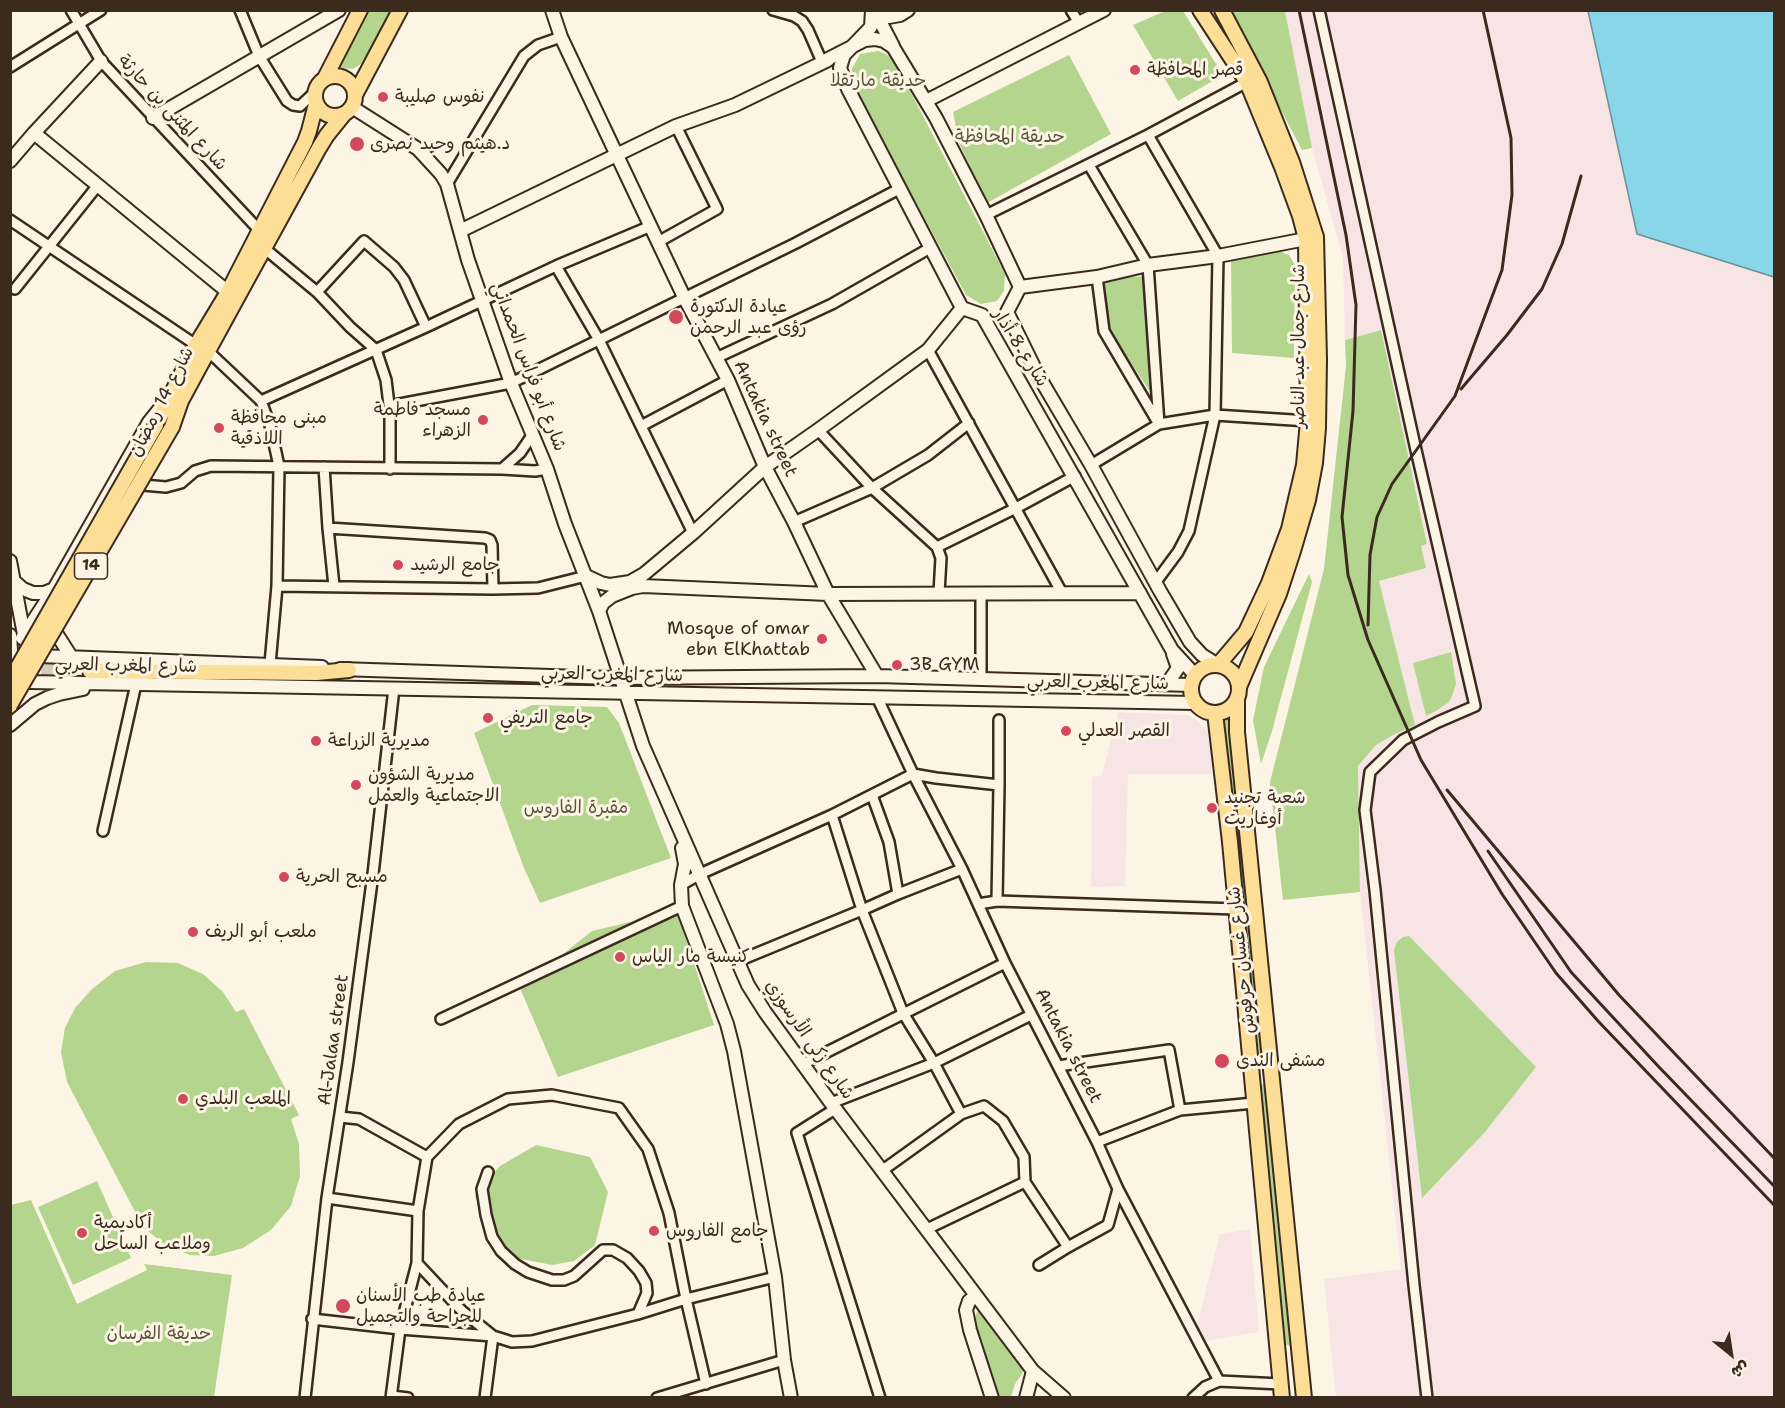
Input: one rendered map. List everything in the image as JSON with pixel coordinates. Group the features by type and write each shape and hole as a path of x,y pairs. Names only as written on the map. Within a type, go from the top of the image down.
{"main road":[{"path":"325,78 331,76 345,78 350,82 350,105 331,116 325,113 316,98 317,87 325,78 360,10"},
{"name":"شارع 14 رمضان","path":"202,348 264,248 327,135 350,105 400,10"},
{"name":"شارع جمال عبد الناصر","path":"1200,10 1247,82 1282,167 1306,239 1308,421 1304,465 1289,529 1269,583 1246,632 1218,665"},
{"name":"شارع جمال عبد الناصر","path":"1222,10 1260,82 1292,162 1316,237 1319,359 1318,428 1315,463 1308,500 1279,594 1238,692"},
{"name":"شارع 14 رمضان","path":"10,681 156,425 176,399 305,142 316,98"},
{"name":"شارع 14 رمضان","path":"10,705 172,426 176,399"},
{"path":"1218,665 1226,668 1237,679 1238,692 1228,708 1215,713 1204,710 1195,703 1191,691 1193,680 1205,667 1218,665"},
{"path":"90,671 317,672 349,670"},
{"name":"شارع غسان حرفوش","path":"1238,692 1237,732 1304,1398"},
{"name":"شارع غسان حرفوش","path":"1215,713 1253,1077 1281,1391"},
{"path":"1253,1077 1272,1074"},
{"path":"1279,1364 1286,1360 1292,1361 1295,1367 1298,1398"}],"street":[{"name":"شارع المثنى بن حارثة","path":"71,10 101,61 259,230"},
{"path":"10,67 101,10"},
{"path":"240,10 259,56 287,101 300,106 316,98"},
{"path":"153,118 339,10"},
{"path":"772,10 794,16 802,21"},
{"path":"800,10 802,21 822,62"},
{"path":"877,12 889,17 900,15 908,10"},
{"path":"1071,10 1079,23"},
{"path":"926,101 1104,10"},
{"path":"1319,10 1475,706 1403,740 1370,772 1365,810 1427,1398"},
{"name":"Antakia street","path":"552,11 561,37 684,297 728,380 765,466 828,594 877,676"},
{"path":"822,62 826,59 831,60 840,68 844,56 871,27 877,12"},
{"path":"877,12 893,47 926,101 986,215 1020,287"},
{"path":"447,184 524,56 538,45 561,37"},
{"path":"460,231 676,126 735,105 855,44 875,39 884,41 893,47"},
{"path":"10,161 101,61"},
{"name":"شارع 8 أذار","path":"840,68 848,89 962,308 982,315 1172,650 1193,680"},
{"path":"986,215 1149,135 1247,82"},
{"name":"شارع أبو فراس الحمداني","path":"350,105 418,149 447,184 460,231 511,383 547,469 565,524 599,611 616,678"},
{"path":"658,242 717,209 676,126"},
{"path":"34,133 228,292"},
{"path":"1149,135 1218,256 1215,416 1189,531 1178,552 1155,583"},
{"path":"1089,165 1148,265 1159,424"},
{"path":"15,289 98,185"},
{"path":"389,406 511,383 796,243 899,189"},
{"path":"10,220 202,348 261,400 270,425 279,466 277,586 270,664"},
{"path":"261,400 556,266 651,226"},
{"path":"1020,287 1097,277 1148,265 1218,256 1306,239"},
{"path":"317,292 364,241 394,267 404,280 426,327"},
{"path":"264,248 317,292 375,350 386,380 391,425 390,469"},
{"path":"717,358 832,304 930,248"},
{"path":"556,266 599,340 693,533"},
{"path":"1097,277 1104,331 1159,424"},
{"path":"982,315 993,317 1007,312 1020,287"},
{"path":"277,586 538,588 586,576 610,585 630,582 644,574 693,533 765,466 928,350 962,308"},
{"path":"1007,312 1038,375 1190,642 1202,655 1218,665"},
{"path":"928,350 1062,593"},
{"path":"641,426 728,380"},
{"path":"10,714 174,435 176,399"},
{"path":"11,653 54,589 148,422 176,399"},
{"path":"1091,465 1159,424 1215,416 1308,421"},
{"path":"794,522 872,488 928,455 969,423"},
{"path":"818,430 872,488 937,547 941,558 939,593"},
{"path":"502,469 520,453 533,434"},
{"path":"143,485 166,487 181,483 195,471 211,466 535,471 547,469"},
{"path":"324,467 334,586"},
{"path":"937,547 1075,476"},
{"path":"328,528 485,538 490,540 492,545 493,589"},
{"path":"10,561 25,640 30,650 45,657"},
{"path":"659,562 663,578 674,586"},
{"path":"15,582 23,589 33,593 44,593 54,589"},
{"path":"599,611 603,603 612,596 643,586 828,594 1140,593"},
{"path":"981,593 981,679"},
{"path":"56,633 72,658"},
{"path":"10,635 12,665 15,674 29,682"},
{"path":"1167,684 1178,668 1172,650"},
{"name":"شارع المغرب العربي","path":"45,657 270,664 349,670 616,678 877,676 1167,684 1193,680"},
{"name":"شارع زكي الأرسوزي","path":"616,678 748,986 833,1106 976,1296 1034,1371 1064,1398"},
{"name":"شارع المغرب العربي","path":"29,682 1195,703"},
{"path":"10,724 35,704 53,696 72,690 120,684"},
{"path":"103,831 136,684"},
{"name":"Al-Jalaa street","path":"305,1398 327,1198 373,874 394,688"},
{"path":"621,693 637,744 683,848 685,864 681,885 682,906 728,1024 775,1277 784,1360 791,1398"},
{"name":"Antakia street","path":"877,697 913,774 962,869 1005,963 1097,1142 1118,1189 1219,1381"},
{"path":"997,901 999,720"},
{"path":"681,885 700,874 832,815 913,774 999,785"},
{"path":"872,795 890,842 898,894"},
{"path":"832,815 862,910 903,1013 962,1114"},
{"path":"738,961 962,869"},
{"path":"978,904 997,901 1236,909"},
{"path":"441,1019 682,906"},
{"path":"803,1064 1005,963"},
{"path":"880,1398 797,1133 833,1106 934,1063 1032,1015"},
{"path":"1058,1066 1169,1050 1180,1110"},
{"path":"408,1398 392,1397 400,1329 417,1263 418,1211 427,1157 459,1124 508,1099 552,1095 619,1108 648,1149 669,1213 706,1384"},
{"path":"1097,1142 1180,1110 1254,1103"},
{"path":"883,1170 962,1114 984,1106 1003,1121 1024,1157 1024,1182 1068,1247"},
{"path":"340,1117 359,1119 427,1157"},
{"path":"488,1172 482,1189 486,1215 492,1237 501,1251 528,1272 552,1280 564,1280 574,1276 603,1250 613,1250 627,1258 646,1283 647,1293 638,1314"},
{"path":"927,1229 1024,1182"},
{"path":"1039,1265 1108,1225 1118,1189"},
{"path":"327,1198 418,1211"},
{"path":"417,1263 462,1311 493,1336"},
{"path":"312,1319 493,1336 512,1342 532,1341 775,1277"},
{"path":"976,1296 969,1301 966,1310 970,1330 992,1398"},
{"path":"485,1398 493,1336"},
{"path":"657,1398 784,1360"},
{"path":"1026,1398 1034,1371"},
{"path":"1193,1398 1205,1387 1219,1381 1281,1391"}],"shaded area":[{"path":"1285,11 1588,11 1637,234 1774,277 1774,1397 1336,1397 1324,1279 1401,1269 1360,892 1358,766 1376,745 1415,725 1379,581 1426,568 1421,546 1427,544 1380,330 1345,340 1343,258 1312,148"},
{"path":"1118,712 1187,715 1195,719 1209,732 1212,774 1128,774 1125,886 1091,887 1092,777 1102,775"},
{"path":"1250,1229 1259,1332 1206,1341 1197,1326 1220,1234"}],"green space":[{"path":"362,11 392,11 364,62 353,69 342,68 337,54"},
{"path":"1165,11 1183,11 1223,75 1178,101 1133,25"},
{"path":"1229,11 1285,11 1312,148 1302,150"},
{"name":"حديقة مارتقلا","path":"878,51 886,54 895,62 1005,274 1004,291 997,301 981,304 966,295 852,84 852,69 860,54"},
{"name":"حديقة المحافظة","path":"1069,55 1111,134 987,203 959,143 953,112"},
{"path":"1273,249 1289,255 1295,265 1294,358 1232,353 1231,259"},
{"path":"1145,276 1151,393 1109,330 1104,279"},
{"path":"1381,330 1427,544 1421,546 1426,568 1379,581 1415,725 1376,745 1358,766 1360,892 1283,900 1270,782 1324,569 1346,366 1345,340"},
{"path":"1309,574 1312,582 1261,764 1253,720 1264,667"},
{"path":"1451,652 1456,684 1452,696 1449,702 1426,716 1413,663"},
{"name":"مقبرة الفاروس","path":"532,705 607,707 619,723 671,858 540,903 524,868 474,733"},
{"path":"1232,720 1264,1067 1258,1064 1224,721"},
{"path":"677,911 714,1025 558,1077 520,988 592,931"},
{"path":"1409,936 1536,1067 1485,1132 1422,1198 1394,950 1397,942"},
{"name":"الملعب البلدي","path":"146,962 178,963 203,974 223,992 236,1012 244,1009 299,1115 291,1119 299,1144 300,1176 291,1206 271,1230 243,1248 214,1256 190,1255 165,1245 143,1227 67,1082 61,1052 65,1028 75,1008 92,989 115,971"},
{"path":"1267,1083 1293,1343 1290,1346 1285,1344 1260,1085"},
{"path":"536,1145 590,1157 608,1192 595,1245 574,1261 552,1265 516,1258 486,1234 475,1195 500,1166"},
{"path":"97,1181 131,1258 73,1285 38,1207"},
{"name":"حديقة الفرسان","path":"31,1200 77,1304 147,1270 144,1264 232,1275 214,1397 11,1397 11,1205"},
{"path":"978,1309 1024,1366 1011,1397 998,1397 974,1321"}],"water":[{"path":"1588,11 1774,11 1774,277 1637,234"}],"tunnel":[{"path":"20,674 49,670 90,671"}],"railway":[{"path":"1299,10 1346,235 1356,305 1353,411 1342,517 1348,575 1368,640 1421,760 1502,894 1556,973 1598,1021 1774,1205"},
{"path":"1368,625 1370,555 1377,517 1392,484 1455,396 1502,270 1512,195 1511,138 1483,10"},
{"path":"1461,389 1542,289 1562,244 1581,176"},
{"path":"1447,790 1619,995 1774,1158"},
{"path":"1488,851 1571,972 1774,1186"}],"place":[{"name":"قصر المحافظة","path":"1135,70"},
{"name":"نفوس صليبة","path":"383,97"},
{"name":"د.هيثم وحيد نصرى","path":"357,144"},
{"name":"عيادة الدكتورة رؤى عبد الرحمن","path":"676,317"},
{"name":"مسجد فاطمة الزهراء","path":"483,420"},
{"name":"مبنى محافظة اللاذقية","path":"219,428"},
{"name":"جامع الرشيد","path":"398,565"},
{"name":"Mosque of omar ebn ElKhattab","path":"822,639"},
{"name":"3B GYM","path":"897,665"},
{"name":"جامع التريفي","path":"488,718"},
{"name":"القصر العدلي","path":"1066,731"},
{"name":"مديرية الزراعة","path":"316,741"},
{"name":"مديرية الشؤون الاجتماعية والعمل","path":"356,785"},
{"name":"شعبة تجنيد أوغاريت","path":"1212,808"},
{"name":"مسبح الحرية","path":"284,877"},
{"name":"ملعب أبو الريف","path":"193,932"},
{"name":"كنيسة مار الياس","path":"620,957"},
{"name":"مشفى الندى","path":"1222,1061"},
{"name":"الملعب البلدي","path":"183,1099"},
{"name":"جامع الفاروس","path":"654,1231"},
{"name":"أكاديمية وملاعب الساحل","path":"82,1233"},
{"name":"عيادة طب الأسنان للجراحة والتجميل","path":"343,1306"}]}
